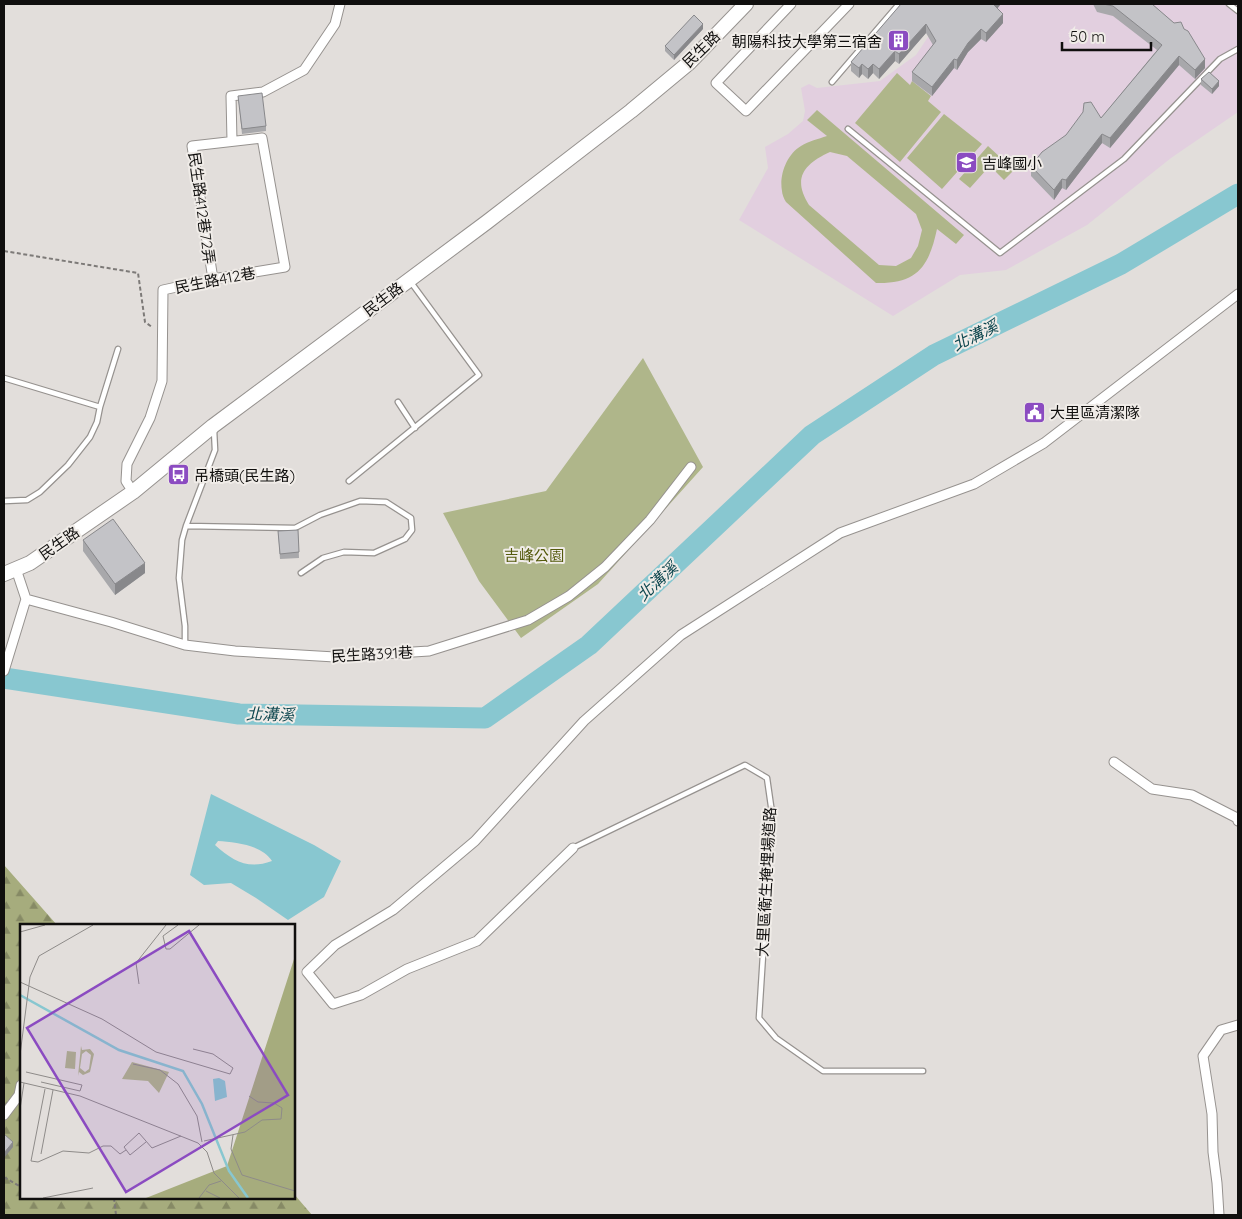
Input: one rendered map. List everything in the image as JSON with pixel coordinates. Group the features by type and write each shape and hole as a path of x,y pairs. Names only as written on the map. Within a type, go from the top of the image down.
{"street":[{"path":"232,141 231,96 263,92 304,70 335,24 340,4"},
{"name":"民生路","path":"10,571 30,563 133,492 213,426 410,280 631,111 690,62 746,4"},
{"path":"790,4 716,83 746,111 849,4"},
{"name":"民生路412巷72弄","path":"213,279 192,146 262,138"},
{"name":"民生路412巷","path":"133,492 126,481 127,464 150,418 162,381 163,290 213,279 285,267 262,138"},
{"path":"573,848 477,941 407,969 361,995 333,1004 307,972 335,945 392,910 475,841 584,720 681,635 840,533 974,484 1044,443 1238,294"},
{"name":"民生路391巷","path":"26,599 185,645 235,651 335,657 429,651 528,620 569,596 605,567 650,520 691,467"},
{"path":"4,671 26,599 10,571"},
{"path":"1114,762 1152,789 1192,795 1237,818 1238,821"},
{"path":"1219,1215 1217,1208 1217,1183 1212,1152 1212,1114 1202,1056 1221,1030 1238,1025"},
{"path":"4,1115 18,1095 20,1088"}],"lane":[{"path":"832,82 899,4"},
{"path":"1229,4 1238,11"},
{"path":"848,129 1000,253 1124,158 1220,59 1238,49"},
{"path":"349,481 479,375 410,280"},
{"path":"4,501 27,500 40,492 68,465 90,437 98,422 100,407 118,349"},
{"path":"4,378 100,407"},
{"path":"398,402 415,428"},
{"path":"185,645 185,626 179,578 182,540 216,450 213,426"},
{"path":"186,526 295,528 320,515 360,501 386,502 411,518 412,530 405,539 374,553 344,552 323,558 302,573"},
{"name":"大里區衛生掩埋場道路","path":"573,848 745,765 767,778 772,813 759,1018 776,1038 823,1071 923,1071"}],"path":[{"path":"4,251 138,273 145,322 162,335"},
{"path":"4,1177 20,1186"},
{"path":"114,1199 116,1215"}],"shaded area":[{"name":"吉峰國小","path":"950,4 1238,4 1238,112 1171,158 1087,225 1006,270 960,275 893,316 739,220 768,168 765,147 788,134 803,121 805,111 801,88 809,84 817,88 880,81 916,55"}],"green space":[{"path":"897,73 910,85 912,81 931,96 928,101 941,112 900,162 855,123"},
{"path":"817,110 964,235 956,244 937,229 930,253 919,270 912,276 902,280 876,283 786,202 784,198 781,185 783,172 792,154 804,144 827,136 807,120","holes":["830,152 847,156 916,214 922,230 918,246 911,258 896,266 879,265 809,205 804,195 801,180 807,167"]},
{"path":"944,114 982,144 942,189 907,158"},
{"path":"988,146 1014,170 1004,180 993,169 987,169 970,188 959,179"},
{"name":"吉峰公園","path":"643,358 703,467 598,584 521,638 479,581 443,513 546,491"},
{"path":"4,865 56,924 20,924 20,1199 295,1199 295,1195 312,1215 4,1215"}],"water":[{"path":"211,794 314,845 341,861 324,897 288,920 231,883 204,885 190,875","holes":["218,841 248,845 262,851 272,861 256,865 241,862 228,856 215,845"]}],"building":[{"path":"901,4 993,4 1003,14 986,33 981,29 968,43 957,60 954,59 932,87 912,72 936,41 926,24 899,54 895,51 879,69 873,64 868,69 862,64 859,68 851,62"},
{"path":"1103,4 1152,4 1174,23 1181,22 1205,59 1195,70 1179,56 1110,138 1102,134 1066,180 1062,179 1054,190 1031,166 1042,152 1066,135 1083,112 1084,103 1091,102 1101,118 1162,45 1113,6"},
{"path":"694,15 703,24 674,55 665,46"},
{"path":"1209,72 1219,81 1212,89 1201,79"},
{"path":"262,93 266,126 242,129 238,96"},
{"path":"113,519 145,563 115,584 83,540"},
{"path":"298,530 299,552 280,554 278,531"},
{"path":"4,1134 13,1142 4,1153"}],"waterway":[{"name":"北溝溪","path":"4,678 239,714 485,718 589,645 812,435 934,355 1121,264 1238,194"}],"place":[{"name":"朝陽科技大學第三宿舍","path":"898,41"},
{"name":"吉峰國小","path":"966,163"},
{"name":"大里區清潔隊","path":"1034,412"},
{"name":"吊橋頭(民生路)","path":"178,475"}]}
